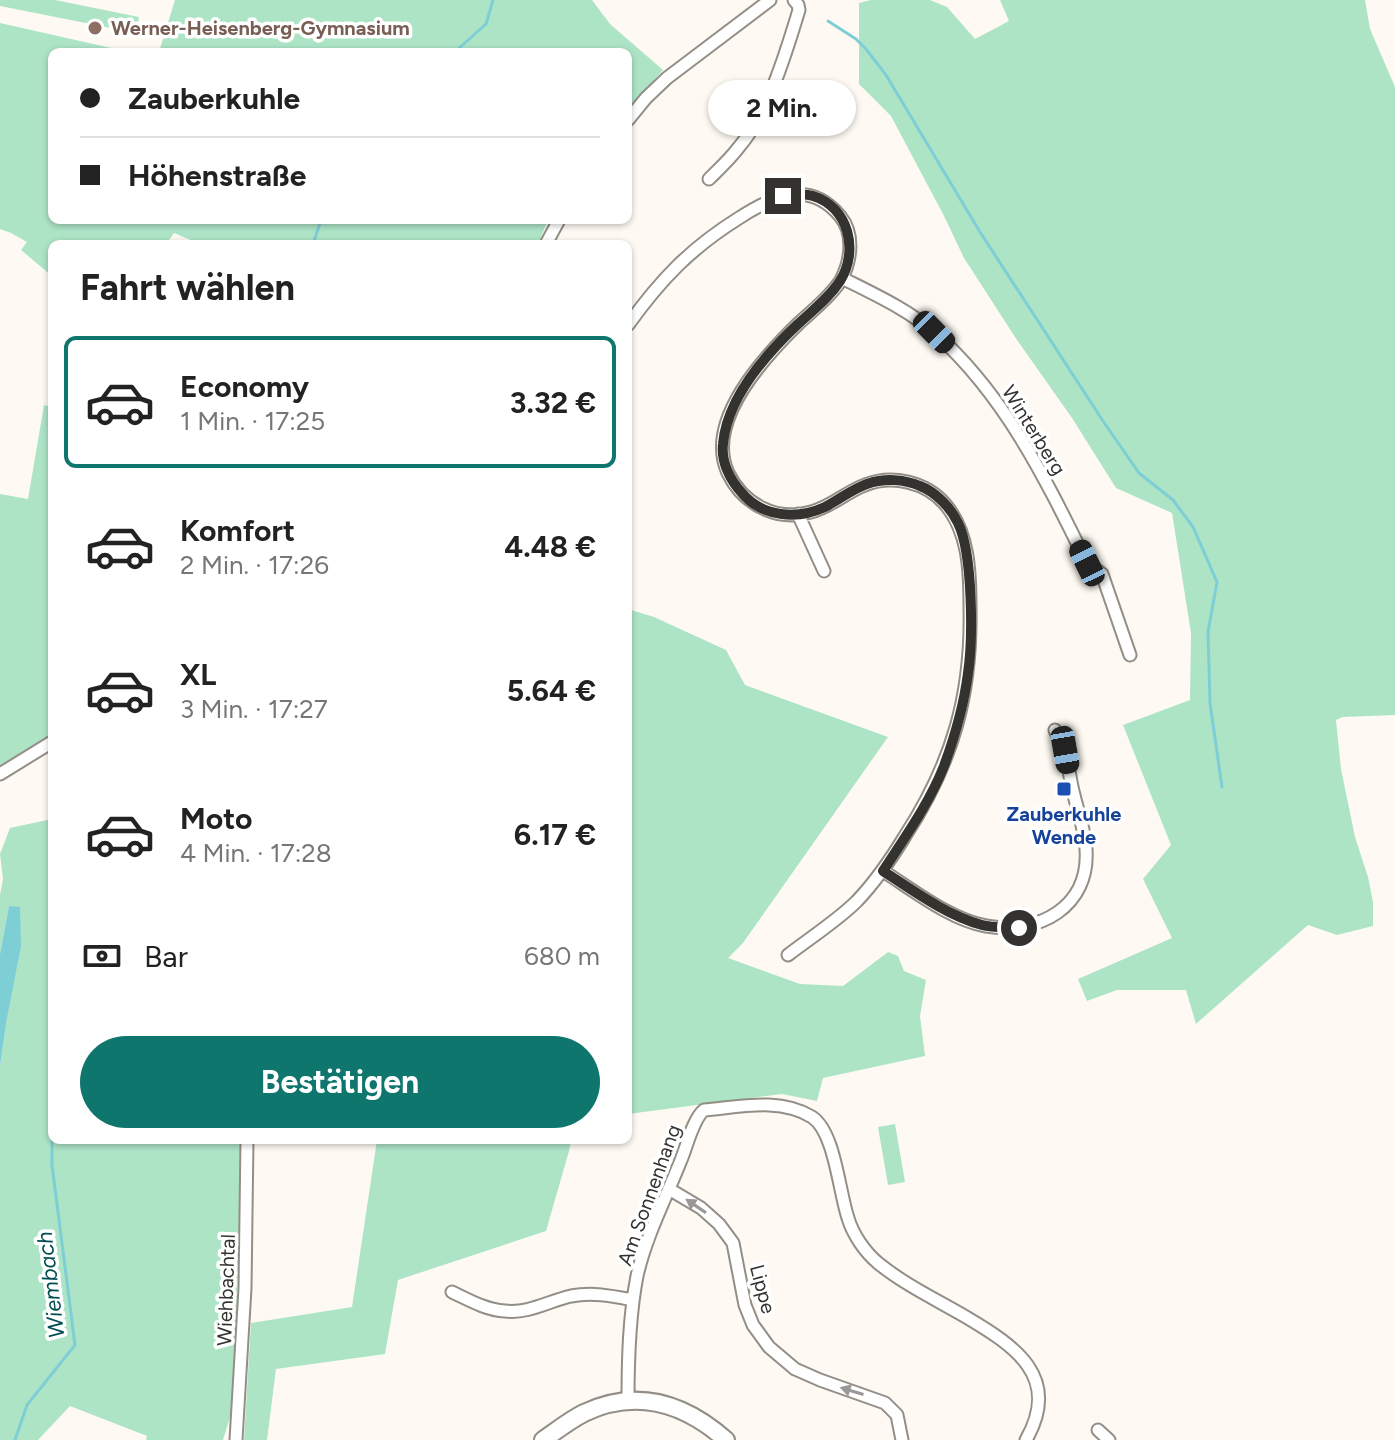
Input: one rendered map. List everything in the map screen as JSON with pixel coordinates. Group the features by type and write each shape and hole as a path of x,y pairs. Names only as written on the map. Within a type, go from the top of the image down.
{"street":[{"path":"709,179 740,147 780,72 799,10 794,0"},
{"path":"632,116 667,78 766,1"},
{"path":"632,320 652,292 702,243 761,204 783,196 815,196 833,208 845,222 850,243 849,257 842,278 832,292 782,341 745,385 731,408 724,427 722,449 726,468 735,486 747,499 764,510 780,515 810,513 865,484 885,480 905,481 923,486 944,502 959,524 970,590 971,641 969,671 956,730 943,769 926,804 883,871 855,903 788,955"},
{"name":"Winterberg","path":"842,278 885,300 934,332 978,376 1023,440 1087,563 1102,574 1130,655"},
{"path":"798,514 824,571"},
{"path":"883,871 934,903 985,926 1019,928 1045,921 1064,909 1080,887 1086,869 1086,847 1065,750 1055,730"},
{"path":"0,774 48,744"},
{"name":"Am Sonnenhang","path":"628,1400 633,1300 638,1273 698,1115 704,1110 773,1105 792,1108 822,1126 829,1139 848,1219 864,1248 876,1261 894,1275 990,1331 1026,1362 1036,1382 1039,1399 1036,1417 1026,1440"},
{"name":"Wiehbachtal","path":"236,1440 244,1315 247,1144"},
{"name":"Lippe","path":"669,1189 701,1208 719,1224 733,1243 745,1305 753,1325 769,1347 795,1369 885,1403 897,1415 902,1440"},
{"path":"452,1292 480,1305 506,1312 519,1312 585,1294 633,1300"},
{"path":"543,1440 582,1414 628,1400 663,1404 684,1411 726,1440"},
{"path":"1098,1430 1109,1440"}],"green space":[{"path":"0,0 55,0 139,17 136,33 0,6"},
{"path":"175,0 592,0 610,24 663,70 632,105 632,48 160,48"},
{"path":"871,0 930,0 947,7 975,39 1009,21 1000,0 1365,0 1370,29 1395,87 1395,715 1336,720 1341,769 1373,902 1373,926 1337,935 1308,925 1196,1024 1186,990 1117,990 1087,1001 1078,979 1172,938 1143,879 1171,845 1123,725 1190,700 1191,633 1172,513 1116,488 964,258 891,116 859,84 859,3"},
{"path":"0,23 111,48 48,48 48,224 546,224 540,240 191,240 174,233 169,240 48,240 48,273 21,250 27,242 0,229"},
{"path":"44,405 48,406 48,739 0,766 0,494 28,499"},
{"path":"632,610 726,650 745,685 888,737 743,943 728,958 800,984 843,986 888,952 898,956 904,971 926,980 920,1016 925,1056 823,1078 817,1101 782,1094 632,1113"},
{"path":"48,820 48,1144 241,1144 235,1384 223,1440 146,1440 147,1436 70,1406 38,1440 0,1440 0,1066 7,1018 9,906 0,954 3,879 0,854 10,828"},
{"path":"895,1124 905,1182 888,1185 878,1127"},
{"path":"376,1144 570,1144 546,1231 398,1280 385,1354 276,1369 267,1440 244,1440 251,1323 352,1307"}],"water":[{"path":"9,906 20,907 21,946 0,1066 0,954"}],"waterway":[{"name":"Wiembach","path":"459,48 486,24 493,0"},
{"path":"828,21 856,39 886,75 980,232 1103,421 1139,473 1173,500 1193,527 1217,582 1208,632 1210,703 1222,787"},
{"name":"Wiembach","path":"314,240 320,224"},
{"name":"Wiembach","path":"15,1440 27,1405 75,1345 52,1144"}],"place":[{"name":"Werner-Heisenberg-Gymnasium","path":"95,28"},
{"name":"Zauberkuhle Wende","path":"1064,789"}],"route":[{"path":"783,196 815,196 833,208 845,222 850,243 849,257 842,278 832,292 782,341 745,385 731,408 724,427 722,449 726,468 735,486 747,499 764,510 780,515 810,513 865,484 885,480 905,481 923,486 944,502 959,524 970,590 971,641 965,692 943,769 926,804 883,871 961,917 985,926 1019,928"}]}
